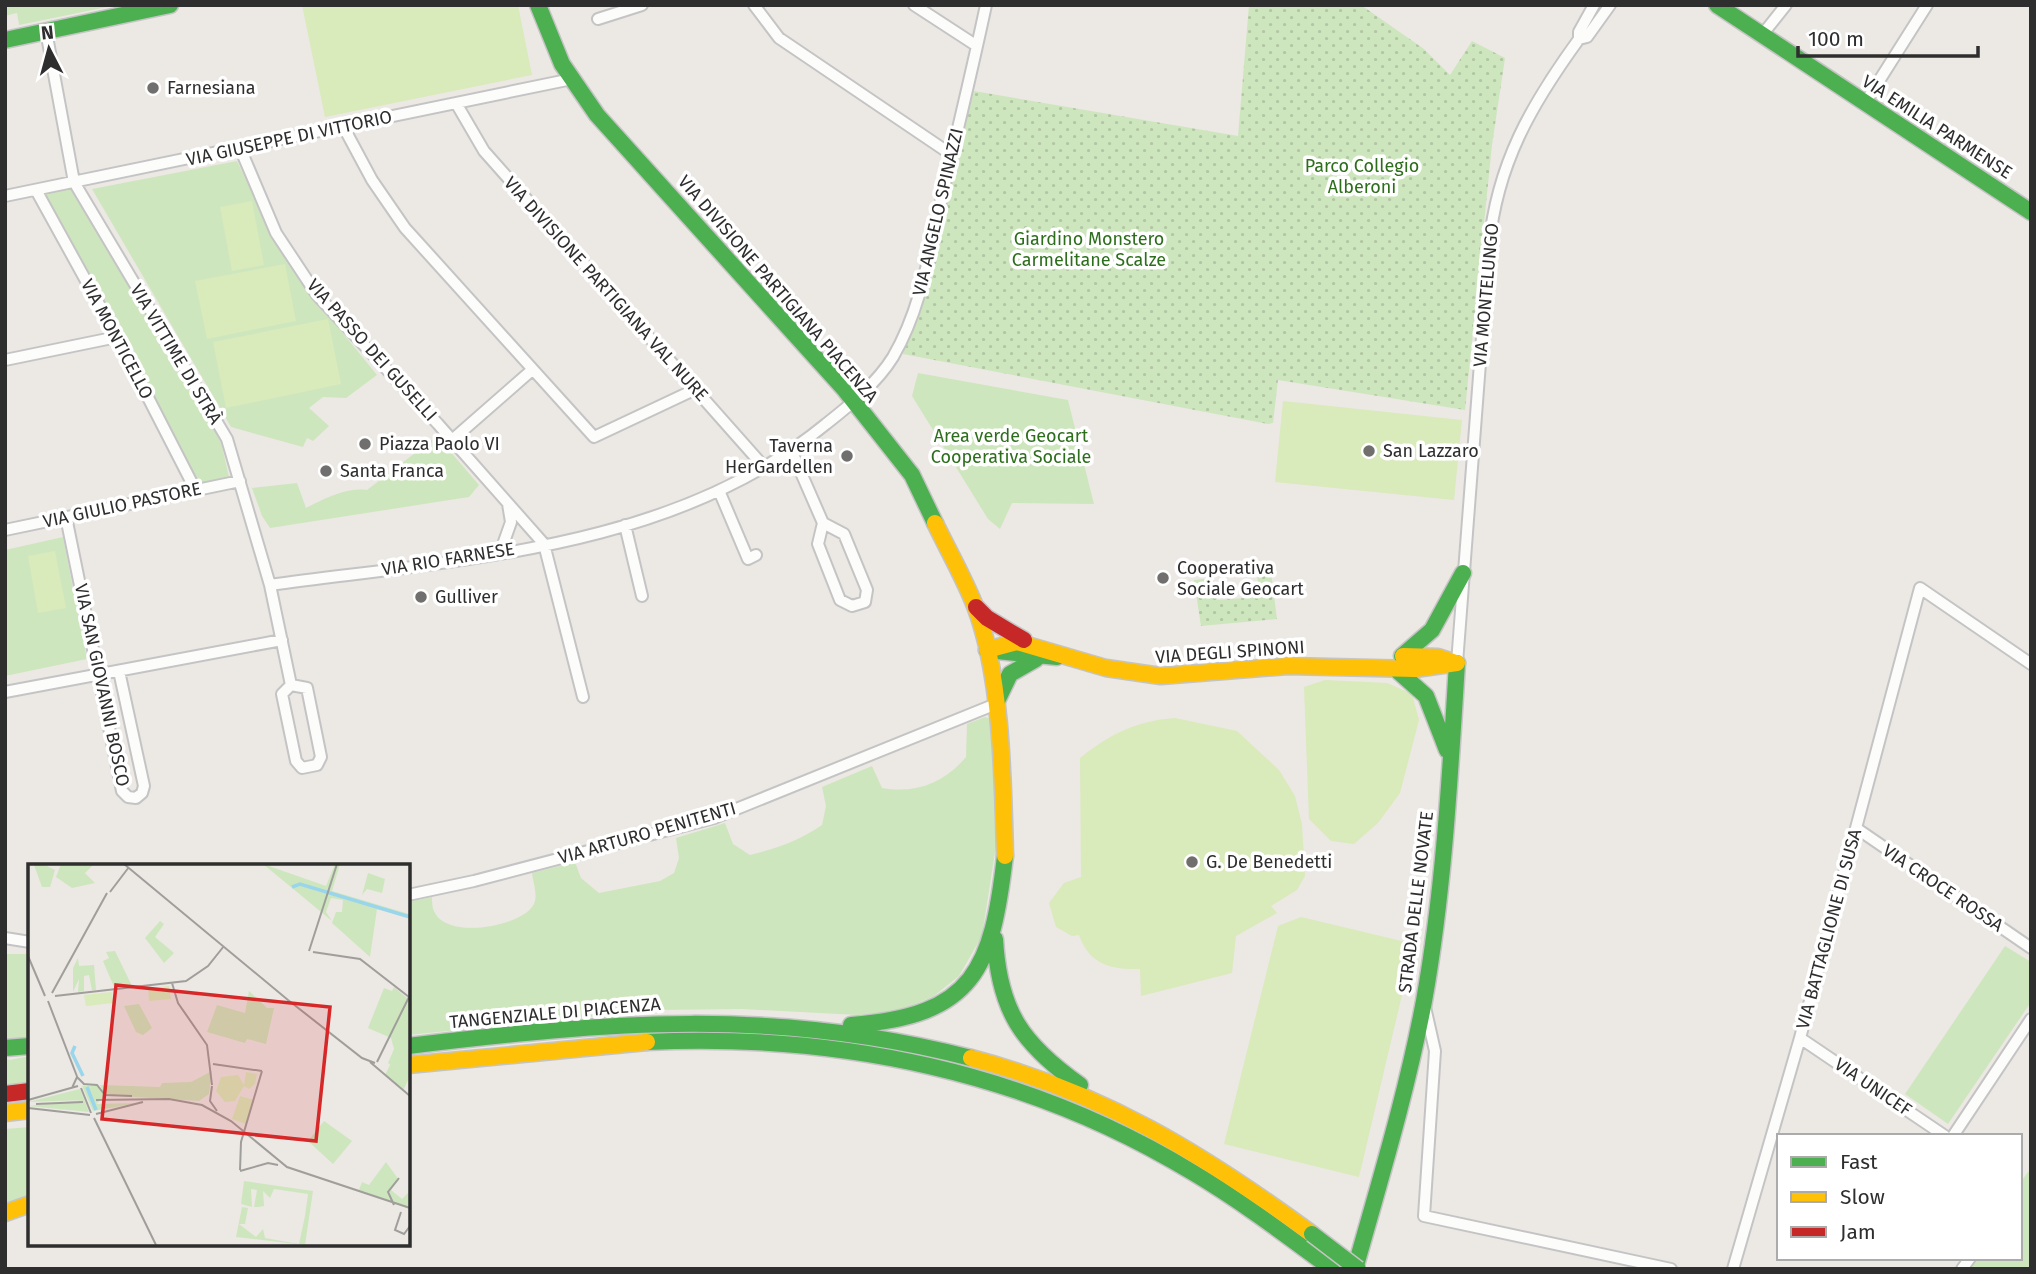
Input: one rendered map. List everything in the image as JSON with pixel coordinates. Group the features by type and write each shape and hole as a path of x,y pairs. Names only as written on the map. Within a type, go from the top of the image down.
{"main road":[{"path":"5,40 170,5"},
{"name":"VIA DIVISIONE PARTIGIANA PIACENZA","path":"538,5 548,36 572,79 597,115 854,401 912,475 975,606 987,649 1003,766 1005,856 995,927"},
{"name":"VIA EMILIA PARMENSE","path":"1717,5 2031,212"},
{"path":"1451,762 1434,706 1400,664 1429,636 1463,573"},
{"path":"975,606 987,618 1027,642"},
{"name":"VIA DEGLI SPINONI","path":"987,649 1007,641 1027,642 1068,657 1153,677 1289,666 1458,663"},
{"name":"VIA DEGLI SPINONI","path":"987,649 1040,657 1068,657"},
{"path":"996,704 1003,682 1010,673 1023,662 1040,657"},
{"name":"STRADA DELLE NOVATE","path":"1356,1269 1408,1079 1424,1002 1434,941 1458,663"},
{"path":"806,1027 873,1024 914,1018 944,1001 966,982 986,954 995,927"},
{"path":"995,927 995,971 1003,1003 1024,1039 1046,1061 1128,1117"},
{"name":"TANGENZIALE DI PIACENZA","path":"410,1046 614,1024 719,1023 806,1027 929,1045 1051,1082 1128,1117 1212,1162 1309,1241 1332,1269"},
{"name":"TANGENZIALE DI PIACENZA","path":"410,1066 620,1045 719,1040 807,1044 927,1063 1035,1094 1123,1132 1204,1177 1356,1269"},
{"path":"5,1048 28,1046"},
{"path":"5,1094 28,1091"},
{"path":"5,1113 28,1110"},
{"path":"5,1213 28,1205"}],"street":[{"path":"598,19 642,5"},
{"path":"754,5 779,38 952,155"},
{"path":"914,5 977,46"},
{"name":"VIA ANGELO SPINAZZI","path":"854,401 892,358 919,298 986,5"},
{"name":"VIA MONTELUNGO","path":"1463,573 1492,222 1498,188 1517,136 1579,39 1578,32 1594,5"},
{"name":"VIA MONTELUNGO","path":"1579,39 1587,37 1610,5"},
{"path":"1762,35 1786,5"},
{"path":"1865,103 1927,5"},
{"name":"VIA VITTIME DI STRÀ","path":"46,31 74,182 227,439 270,585 291,685"},
{"name":"VIA GIUSEPPE DI VITTORIO","path":"5,196 572,79"},
{"name":"VIA DIVISIONE PARTIGIANA VAL NURE","path":"456,103 484,150 765,468"},
{"path":"343,126 372,180 405,228 594,437 695,389"},
{"name":"VIA PASSO DEI GUSELLI","path":"240,148 276,233 317,295 544,544 583,697"},
{"name":"VIA MONTICELLO","path":"36,190 117,337 195,489"},
{"path":"5,360 117,337"},
{"path":"452,440 532,370"},
{"name":"VIA RIO FARNESE","path":"270,585 500,553 625,525 720,493 792,452 854,401"},
{"path":"792,452 823,523 818,544 841,600 852,606 864,602 867,590 844,534 823,523"},
{"name":"VIA GIULIO PASTORE","path":"5,530 240,481"},
{"path":"720,493 748,559 756,555"},
{"path":"500,553 511,522 506,502"},
{"name":"VIA SAN GIOVANNI BOSCO","path":"66,517 122,791 128,797 136,798 142,793 144,786 119,671"},
{"path":"625,525 642,596"},
{"name":"STRADA DELLE NOVATE","path":"1458,663 1463,573"},
{"name":"VIA BATTAGLIONE DI SUSA","path":"1733,1269 1800,1038 1920,588 2031,664"},
{"path":"5,692 282,640"},
{"name":"VIA VITTIME DI STRÀ","path":"291,685 307,688 321,757 317,765 302,768 296,761 282,694 291,685"},
{"name":"VIA ARTURO PENITENTI","path":"410,895 474,881 714,818 996,704"},
{"name":"VIA CROCE ROSSA","path":"1856,828 2031,948"},
{"path":"5,938 28,943"},
{"path":"1424,1002 1435,1051 1423,1216 1671,1269"},
{"path":"1954,1134 2031,1019"},
{"name":"VIA UNICEF","path":"1800,1038 1942,1134"}],"green space":[{"path":"5,5 117,5 19,25 17,13 5,16"},
{"path":"302,5 518,5 532,75 325,117"},
{"path":"1249,5 1361,5 1424,49 1450,75 1472,41 1505,58 1492,145 1465,410 1278,380 1273,423 1268,424 903,354 974,91 1238,136"},
{"path":"237,161 272,234 312,295 377,375 346,398 323,397 309,408 329,426 313,441 307,438 303,447 231,427 92,189"},
{"path":"71,187 221,442 229,477 198,485 43,194"},
{"path":"252,201 264,265 232,271 220,207"},
{"path":"285,264 296,321 207,339 195,281"},
{"path":"328,319 341,384 226,408 213,342"},
{"name":"Area verde Geocart Cooperativa Sociale","path":"918,373 1068,400 1094,504 1012,503 1000,529 988,519 912,396"},
{"name":"San Lazzaro","path":"1283,401 1462,420 1454,500 1275,482"},
{"path":"437,436 479,485 469,497 270,528 262,516 252,488 297,483 306,508 343,492 367,490"},
{"path":"63,537 87,659 5,676 5,550"},
{"path":"55,551 66,608 38,613 28,556"},
{"path":"1271,572 1277,619 1201,626 1194,580 1213,578 1217,600 1259,597 1257,573"},
{"path":"1325,680 1387,683 1412,694 1419,720 1400,793 1378,823 1354,844 1331,841 1309,819 1304,687"},
{"path":"985,717 991,719 997,790 996,846 982,936 959,976 934,996 900,1011 858,1015 742,1009 657,1010 410,1035 410,902 432,897 434,911 443,922 471,928 488,926 505,923 530,910 535,901 532,873 575,862 581,878 599,893 660,881 674,873 679,858 676,838 725,823 733,844 750,855 769,850 796,840 822,825 826,806 822,787 872,766 882,788 918,788 939,780 966,757 967,724"},
{"name":"G. De Benedetti","path":"1175,718 1237,731 1279,770 1295,796 1302,824 1305,876 1297,890 1271,906 1277,913 1236,936 1232,973 1141,996 1140,969 1111,966 1095,959 1083,945 1079,935 1072,936 1056,927 1049,903 1064,883 1081,877 1080,758 1124,730 1148,722"},
{"path":"1301,917 1414,944 1359,1177 1224,1144 1278,926"},
{"path":"2005,946 2031,962 2031,1002 1948,1124 1905,1094"},
{"path":"5,954 28,954 28,1044 5,1047"},
{"path":"28,1056 28,1085 5,1088 5,1058 10,1060"},
{"path":"28,1127 28,1196 5,1204 5,1129"},
{"path":"2031,1168 2031,1269 1962,1269 1968,1260 2022,1260 2022,1180"}],"traffic: fast":[{"path":"5,40 170,5"},
{"path":"538,5 562,64 597,115 845,390 912,475 935,523"},
{"path":"1717,5 2031,212"},
{"path":"1402,656 1432,630 1463,573"},
{"path":"987,650 1057,657"},
{"path":"997,701 1010,674 1036,659"},
{"path":"1355,1269 1401,1102 1424,1001 1441,875 1457,663"},
{"path":"1399,672 1426,696 1447,750"},
{"path":"851,1025 893,1020 926,1011 951,997 970,979 983,956 993,928 1005,856"},
{"path":"995,939 1002,986 1017,1024 1043,1055 1080,1085"},
{"path":"410,1046 622,1026 759,1025 828,1031 898,1042 971,1058"},
{"path":"647,1042 790,1044 930,1066 998,1085 1064,1108 1129,1137 1246,1206 1332,1269"},
{"path":"5,1048 28,1046"},
{"path":"1312,1234 1358,1269"}],"traffic: slow":[{"path":"935,523 975,606 991,664 999,729 1005,856"},
{"path":"987,650 1017,642 1106,668 1161,676 1288,666 1415,669 1457,663"},
{"path":"1403,656 1438,657 1456,663"},
{"path":"410,1065 647,1042"},
{"path":"971,1058 1065,1089 1150,1129 1191,1152 1312,1234"},
{"path":"5,1113 28,1110"},
{"path":"5,1213 28,1205"}],"traffic: jam":[{"path":"976,607 987,618 1024,640"},
{"path":"5,1094 28,1091"}],"place":[{"name":"Farnesiana","path":"153,88"},
{"name":"Piazza Paolo VI","path":"365,444"},
{"name":"San Lazzaro","path":"1369,451"},
{"name":"Taverna HerGardellen","path":"847,456"},
{"name":"Santa Franca","path":"326,471"},
{"name":"Cooperativa Sociale Geocart","path":"1163,578"},
{"name":"Gulliver","path":"421,597"},
{"name":"G. De Benedetti","path":"1192,862"}],"park label":[{"name":"Parco Collegio Alberoni","path":"1362,176"},
{"name":"Giardino Monstero Carmelitane Scalze","path":"1089,249"}]}
